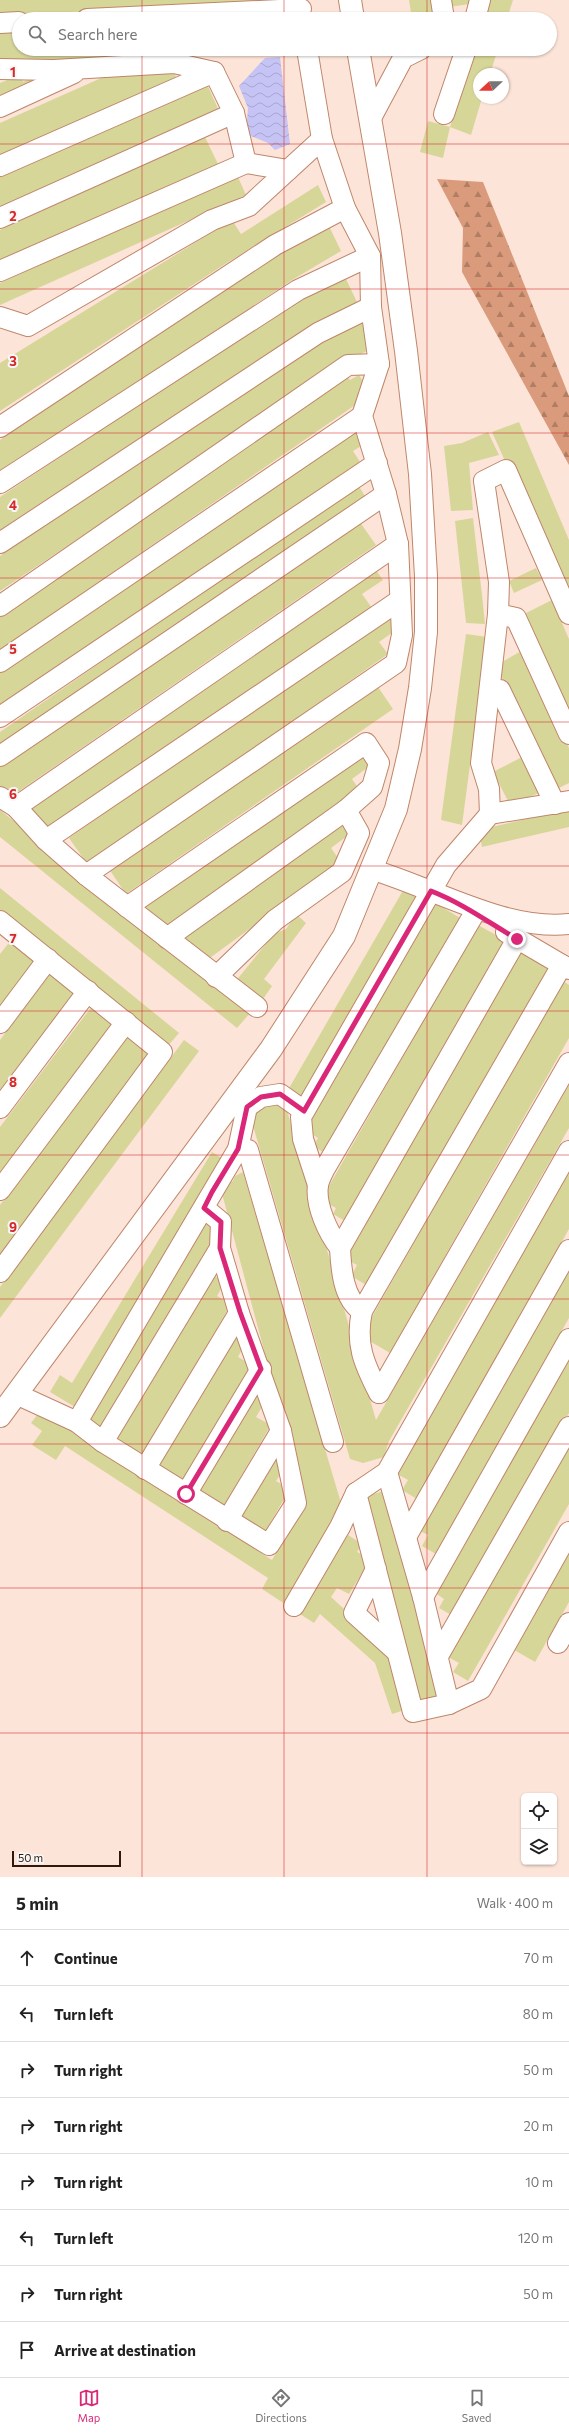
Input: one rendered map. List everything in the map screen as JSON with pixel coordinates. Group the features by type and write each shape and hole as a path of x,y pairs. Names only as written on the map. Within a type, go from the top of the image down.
{"main road":[{"path":"350,0 352,12"},
{"path":"0,1416 271,1048 344,936 373,870 396,809 410,749 420,688 426,632 426,576 420,474 390,233 359,56"}],"lane":[{"path":"441,0 443,12"},
{"path":"477,12 480,0"},
{"path":"237,12 301,9"},
{"path":"0,23 12,22"},
{"path":"86,874 396,663 402,635 398,544 386,494 362,416 379,364 372,307 370,256 345,208 322,140 308,56"},
{"path":"371,118 403,58 407,56"},
{"path":"444,114 464,56"},
{"path":"0,70 83,69 174,63 214,72"},
{"path":"0,107 83,69"},
{"path":"214,72 234,113 246,163"},
{"path":"0,166 214,72"},
{"path":"0,218 234,113"},
{"path":"0,317 28,326 212,220 249,206 322,140"},
{"path":"0,270 246,163 288,170"},
{"path":"0,427 275,245 345,208"},
{"path":"359,234 390,233"},
{"path":"0,483 298,290 370,256"},
{"path":"0,543 318,333 372,307"},
{"path":"0,606 348,365 379,364"},
{"path":"0,662 362,416"},
{"path":"0,717 377,463"},
{"path":"490,814 489,789 481,763 498,614 499,582 484,481 506,470 569,614"},
{"path":"0,756 386,494"},
{"path":"257,1007 216,977 86,874 46,840 8,802 398,544"},
{"path":"46,840 400,600"},
{"path":"498,614 516,618 569,734"},
{"path":"340,1248 328,1232 318,1185 303,1139 301,1117 446,865 490,814 562,803 500,690"},
{"path":"127,906 366,743 379,763 372,788 346,810 167,938"},
{"path":"216,977 275,920 342,872 359,833 346,810"},
{"path":"373,870 431,891 467,908 565,967 362,1311 358,1330 365,1367 379,1393 569,1063"},
{"path":"467,908 498,917 559,925 569,924"},
{"path":"318,1185 328,1163 467,908"},
{"path":"0,1272 162,1052 48,959 3,930"},
{"path":"362,1311 355,1307 341,1275 340,1248 517,939"},
{"path":"0,1023 48,959"},
{"path":"0,1108 88,991"},
{"path":"0,1190 126,1022"},
{"path":"77,1422 238,1149 247,1107 261,1097 280,1094 304,1111"},
{"path":"238,1149 248,1150 333,1442"},
{"path":"294,1606 340,1527 356,1493 387,1472 569,1151"},
{"path":"16,1394 77,1422 103,1442 145,1469 227,1521 269,1545 296,1503 281,1431 261,1369 240,1312 220,1248 221,1222 204,1208"},
{"path":"103,1442 220,1248"},
{"path":"406,1537 569,1250"},
{"path":"145,1469 240,1312"},
{"path":"423,1597 569,1339"},
{"path":"186,1494 261,1369"},
{"path":"438,1656 569,1427"},
{"path":"227,1521 281,1431"},
{"path":"387,1472 423,1597 449,1704"},
{"path":"356,1493 395,1650 413,1712 449,1704 481,1689 569,1532"},
{"path":"376,1569 354,1613 395,1650"},
{"path":"558,1643 569,1623"}],"green space":[{"path":"437,179 483,182 569,396 569,465 462,272 463,228"}],"water":[{"path":"280,57 290,144 275,150 268,143 246,134 248,108 239,86 265,58"}],"building":[{"path":"0,0 278,0 278,3 70,12 12,12 12,14 0,15"},
{"path":"409,0 432,0 434,12 411,12"},
{"path":"448,0 469,0 470,4 449,7"},
{"path":"488,0 513,0 509,12 484,12"},
{"path":"12,30 12,56 146,56 0,63 0,31"},
{"path":"472,56 496,56 492,68 473,68 473,104 480,104 471,135 450,127"},
{"path":"173,70 176,77 0,157 0,123 108,75"},
{"path":"20,75 23,82 36,76 40,84 0,101 0,83"},
{"path":"207,84 219,111 0,209 0,176"},
{"path":"428,121 450,127 443,158 420,152"},
{"path":"205,137 218,164 0,263 0,230"},
{"path":"238,177 246,195 0,305 0,283"},
{"path":"318,185 326,202 225,264 0,411 0,363 232,220 241,234"},
{"path":"328,224 341,251 292,280 0,474 0,440 280,253"},
{"path":"344,275 357,302 313,326 0,530 0,497 302,297"},
{"path":"361,320 371,349 334,367 0,591 0,556 319,341"},
{"path":"346,374 350,380 359,375 366,386 358,391 364,399 0,650 0,616 255,441"},
{"path":"519,422 569,540 569,604 492,432"},
{"path":"354,432 363,445 353,451 362,465 0,709 0,672"},
{"path":"488,432 499,455 469,463 473,510 451,511 444,446 462,443"},
{"path":"358,485 367,499 0,753 0,732"},
{"path":"357,518 376,545 6,800 0,791 0,763"},
{"path":"473,518 485,624 466,623 455,521"},
{"path":"373,566 383,580 362,594 372,608 46,833 27,805"},
{"path":"536,568 542,580 514,593 509,581"},
{"path":"552,600 569,639 569,725 522,615"},
{"path":"389,614 399,628 379,642 388,654 88,865 69,838"},
{"path":"466,634 487,637 462,825 441,820"},
{"path":"523,650 569,748 569,783 553,791 499,671 502,662"},
{"path":"376,684 393,709 126,894 109,869"},
{"path":"362,753 371,765 352,779 361,792 161,930 144,904"},
{"path":"524,756 539,793 510,805 493,772"},
{"path":"569,809 569,827 482,847 479,830"},
{"path":"0,810 251,1012 237,1028 0,837"},
{"path":"341,821 350,834 331,848 341,862 203,963 183,936"},
{"path":"405,887 420,896 303,1099 288,1090"},
{"path":"0,888 179,1033 166,1048 0,916"},
{"path":"435,903 462,919 326,1154 313,1146 318,1138 304,1129"},
{"path":"296,914 306,923 264,979 272,986 261,1002 235,982 274,934 286,929"},
{"path":"478,925 505,940 345,1221 333,1214 336,1208 321,1200"},
{"path":"12,939 38,959 0,1009 0,954"},
{"path":"522,949 551,965 368,1286 351,1276 357,1265 346,1259"},
{"path":"52,970 79,990 0,1095 0,1040"},
{"path":"563,981 569,985 569,1038 390,1353 361,1336"},
{"path":"96,1001 122,1021 0,1182 0,1127"},
{"path":"128,1034 155,1054 0,1260 0,1205"},
{"path":"184,1040 199,1051 0,1318 0,1287"},
{"path":"569,1085 569,1128 389,1441 384,1457 363,1463 350,1459 249,1112 284,1100 376,1420"},
{"path":"212,1152 225,1160 75,1407 50,1392 60,1375 72,1383"},
{"path":"569,1169 569,1229 417,1499 402,1490 408,1480 397,1474"},
{"path":"243,1172 341,1503 285,1604 262,1589 268,1578 65,1446 56,1460 32,1445 42,1431 31,1423 40,1411 272,1560 305,1503 220,1186 233,1181 235,1176"},
{"path":"203,1222 218,1231 103,1429 88,1420"},
{"path":"569,1258 569,1318 436,1554 422,1546 428,1535 416,1529"},
{"path":"211,1274 225,1282 217,1296 231,1304 143,1459 115,1443"},
{"path":"233,1335 246,1342 238,1357 252,1365 184,1483 157,1467"},
{"path":"569,1355 569,1413 453,1616 439,1608 444,1599 434,1592"},
{"path":"252,1395 265,1402 256,1417 271,1425 223,1507 196,1491"},
{"path":"569,1444 569,1504 468,1681 453,1672 459,1663 448,1657"},
{"path":"271,1459 285,1467 276,1481 290,1489 263,1535 236,1518"},
{"path":"387,1490 440,1698 420,1703 367,1496"},
{"path":"348,1535 362,1544 357,1552 371,1559 349,1594 337,1588 331,1597 389,1650 408,1709 392,1714 375,1663 320,1614 314,1623 300,1614"},
{"path":"569,1542 569,1602 535,1662 509,1647"}],"route":[{"path":"186,1494 261,1369 240,1312 220,1248 221,1222 204,1208 238,1149 247,1107 261,1097 280,1094 304,1111 431,891 459,902 474,914 517,939"}]}
